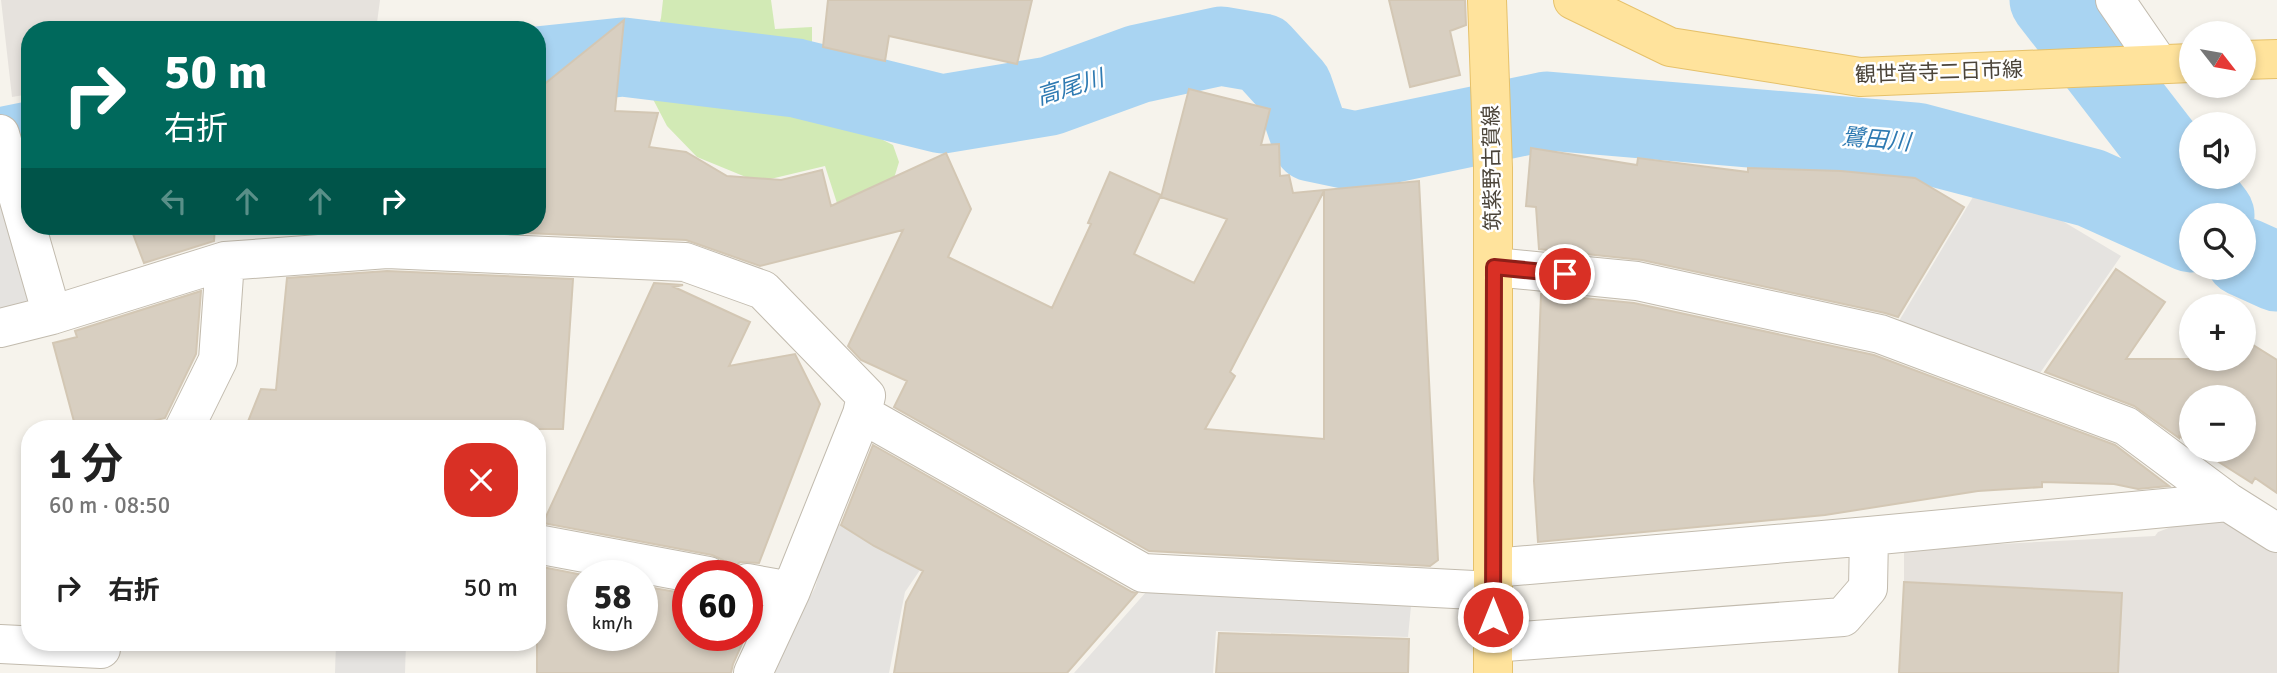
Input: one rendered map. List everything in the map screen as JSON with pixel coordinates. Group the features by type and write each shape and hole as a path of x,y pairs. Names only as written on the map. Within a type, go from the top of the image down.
{"main road":[{"name":"筑紫野古賀線","path":"1487,0 1494,267 1493,658"},
{"name":"観世音寺二日市線","path":"1573,0 1670,47 1860,77 2168,64"},
{"path":"2256,60 2277,59"}],"street":[{"path":"2115,0 2168,64"},
{"path":"0,134 21,206"},
{"path":"29,235 52,315"},
{"path":"0,328 52,315 225,261 387,249 685,262 763,290 866,396 862,414 791,591 753,673"},
{"path":"188,420 218,360 225,261"},
{"path":"1494,267 1637,281 1880,334 2126,426 2228,502 2277,533"},
{"path":"862,414 1143,573 1493,579 1869,536 2228,502"},
{"path":"1493,658 1843,617 1868,587 1869,536"},
{"path":"546,546 672,569"},
{"path":"763,586 791,591"},
{"path":"0,644 21,646"},
{"path":"64,651 100,655"}],"shaded area":[{"path":"1,0 380,0 377,21 21,21 21,96 12,97"},
{"path":"1976,192 2044,210 2121,256 2040,373 1893,331"},
{"path":"0,194 32,304 0,312"},
{"path":"837,508 838,523 862,539 900,532 888,554 920,570 905,592 889,673 768,673 815,588"},
{"path":"2203,515 2219,519 2277,545 2277,673 2118,673 2122,593 1904,582 1904,549 2155,536 2158,532"},
{"path":"1147,591 1411,606 1408,637 1216,631 1213,673 1074,673"},
{"path":"336,651 406,651 405,673 335,673"}],"green space":[{"path":"663,0 771,0 775,29 812,27 812,46 874,65 888,82 867,132 893,145 899,162 887,201 845,228 825,166 758,182 697,157 667,126 643,80 661,18"}],"building":[{"path":"828,0 1032,0 1017,64 889,36 885,61 823,47"},
{"path":"1389,0 1465,0 1466,25 1450,31 1460,75 1410,87"},
{"path":"624,20 615,111 658,113 649,147 686,152 727,176 781,180 822,170 831,206 946,153 971,209 948,257 1052,308 1091,224 1088,223 1110,172 1161,195 1134,254 1194,283 1227,219 1161,197 1189,89 1270,109 1261,145 1279,144 1280,176 1289,175 1293,193 1419,181 1438,560 1430,566 1149,551 894,407 907,381 861,360 848,346 903,230 760,266 686,240 546,234 546,83","holes":["1324,191 1324,439 1205,429 1235,376 1230,372"]},
{"path":"1531,148 1637,165 1638,158 1748,172 1748,168 1841,171 1915,178 1964,207 1898,317 1642,260 1539,249 1536,207 1526,206"},
{"path":"133,235 214,235 214,241 144,263"},
{"path":"2116,269 2165,302 2126,359 2179,359 2179,371 2256,371 2256,347 2277,360 2277,493 2255,478 2252,483 2219,462 2256,462 2256,385 2179,385 2179,438 2134,406 2045,372"},
{"path":"387,271 573,279 563,429 546,429 546,420 249,420 261,389 276,390 287,278"},
{"path":"654,283 683,285 674,287 750,322 729,366 795,354 820,404 760,560 723,560 712,555 546,524 546,517"},
{"path":"201,291 196,354 165,418 74,420 53,343 77,337 75,331"},
{"path":"1541,294 1634,303 1874,355 2115,445 2169,486 2138,489 2114,484 2042,482 2042,487 1978,491 1825,515 1538,542 1534,481"},
{"path":"873,445 1137,593 1067,673 894,673 906,602 923,571 874,546 841,525"},
{"path":"546,568 567,572 567,651 658,651 658,589 672,591 672,651 739,651 731,673 537,673 537,651 546,651"},
{"path":"1904,582 2122,593 2118,673 1899,673"},
{"path":"1219,633 1409,639 1408,673 1216,673"}],"waterway":[{"name":"鷺田川","path":"2049,0 2206,203"},
{"name":"高尾川","path":"546,65 623,57 796,78 942,114 1050,96 1138,64 1221,46 1262,53 1293,87 1312,142 1355,151 1547,111 1916,142 2091,188 2179,228"},
{"name":"高尾川","path":"0,147 21,143"},
{"name":"鷺田川","path":"2256,262 2277,272"}],"route":[{"path":"1493,617 1494,267 1565,274"}]}
